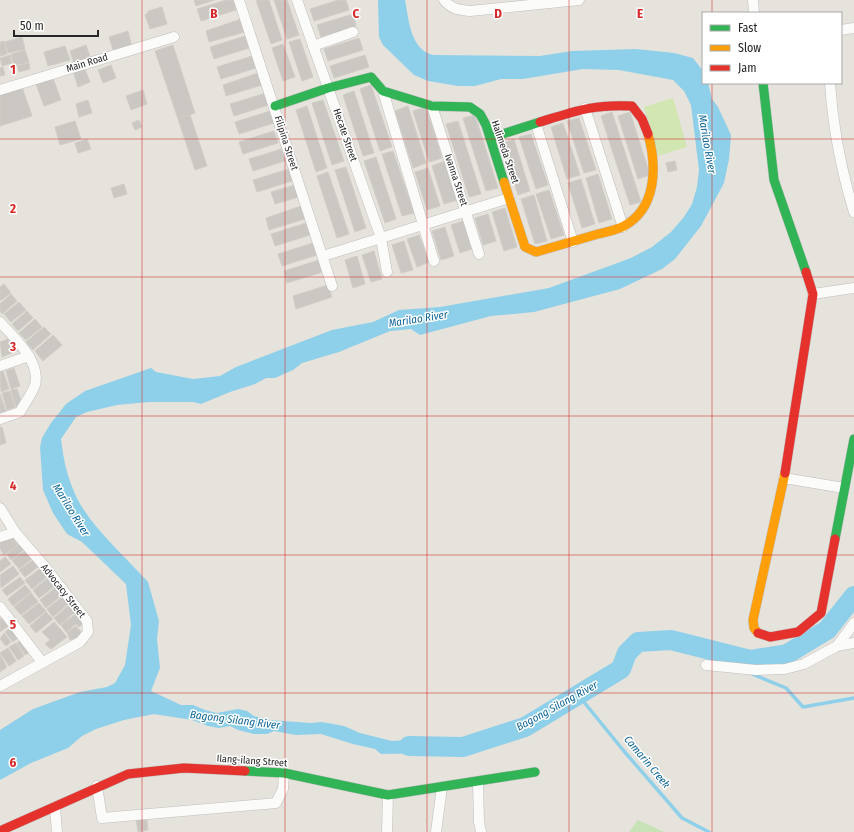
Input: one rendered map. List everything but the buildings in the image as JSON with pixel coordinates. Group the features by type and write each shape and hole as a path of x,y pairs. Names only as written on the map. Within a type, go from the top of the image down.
{"street":[{"name":"Filipina Street","path":"239,0 275,106 332,286"},
{"name":"Hecate Street","path":"297,0 381,238 387,272"},
{"path":"444,0 449,6 458,10 470,11 579,0"},
{"path":"752,0 754,12"},
{"path":"842,30 854,28"},
{"path":"313,46 353,32"},
{"name":"Main Road","path":"0,90 174,37"},
{"name":"Halimeda Street","path":"275,106 328,88 371,77 383,91 432,106 470,107 480,114 490,138 525,247 536,252 573,242"},
{"path":"763,84 774,180 813,294 784,478 753,620 754,628 759,635 770,637 798,632 821,613 854,439"},
{"path":"830,84 842,174 854,212"},
{"path":"383,91 434,261"},
{"path":"490,138 585,108 608,105 632,106 643,120 654,158 653,189 643,210 634,222 623,227 573,242 536,124"},
{"name":"Ivanna Street","path":"432,106 479,254"},
{"path":"585,108 623,227"},
{"path":"323,256 509,198"},
{"path":"813,294 854,288"},
{"path":"0,322 29,356 36,378 34,387 20,412 0,419"},
{"path":"0,366 29,356"},
{"path":"784,478 844,488"},
{"name":"Advocacy Street","path":"0,508 14,532 46,568 87,621 88,632 80,642 0,686"},
{"path":"0,537 14,532"},
{"path":"0,607 42,662"},
{"path":"837,646 854,623"},
{"path":"706,665 756,670 786,669 804,664 837,646 854,643"},
{"name":"Ilang-ilang Street","path":"0,832 13,829 97,786 128,774 184,768 284,773 388,795 535,772"},
{"path":"97,786 102,818 276,803 283,789 284,773"},
{"path":"478,782 479,822 482,832"},
{"path":"436,832 442,787"},
{"path":"387,832 388,795"},
{"path":"55,807 57,832"}],"green space":[{"path":"673,98 687,147 658,156 644,107"},
{"path":"638,820 664,832 629,832"}],"water":[{"name":"Marilao River","path":"378,0 405,0 412,33 415,40 419,47 425,52 433,55 540,56 572,51 636,49 674,53 693,58 702,70 702,84 708,84 712,99 718,107 731,135 729,159 724,183 701,226 675,259 662,269 620,289 534,312 491,316 420,335 411,329 390,331 339,352 302,363 293,370 275,378 266,378 255,384 201,404 193,402 149,402 117,405 87,412 76,417 61,439 64,458 73,489 86,514 106,538 148,582 159,621 157,639 160,668 151,691 181,705 193,705 217,713 238,709 247,711 254,716 269,720 311,723 322,722 344,726 360,733 392,741 421,739 435,741 435,753 381,754 375,749 321,734 296,735 274,731 267,734 254,734 238,730 230,726 219,728 208,726 192,720 154,714 124,720 96,729 82,736 68,748 31,763 0,780 0,730 33,709 80,692 107,687 115,683 125,665 131,625 126,584 82,542 67,534 53,513 43,490 40,447 42,438 51,423 66,404 85,391 151,368 156,372 193,379 220,376 236,367 332,330 373,322 399,310 440,307 549,288 631,258 652,247 671,232 684,217 692,204 697,187 699,170 691,105 684,91 673,80 619,70 583,69 523,79 501,79 475,86 458,86 428,81 414,75 383,45 379,37"}],"waterway":[{"name":"Bagong Silang River","path":"409,746 463,747 525,727 621,669 627,653 638,642 671,640 750,660 787,654 827,630 854,596"},
{"name":"Bagong Silang River","path":"731,655 739,663"},
{"path":"752,674 786,688 803,707 854,698"},
{"name":"Camarin Creek","path":"579,696 623,750 682,818 709,832"}],"traffic: fast":[{"path":"275,106 328,88 371,77 383,91 432,106 470,107 480,114 486,125 504,182"},
{"path":"763,84 774,180 806,272"},
{"path":"490,138 540,122"},
{"path":"835,539 854,439"},
{"path":"245,771 284,773 388,795 535,772"}],"traffic: slow":[{"path":"504,182 525,247 536,252 615,230 624,226 635,218 643,209 648,197 652,185 653,172 653,159 648,134"},
{"path":"758,633 754,628 753,620 785,473"}],"traffic: jam":[{"path":"540,122 595,107 632,106 642,119 648,134"},
{"path":"785,473 813,294 806,272"},
{"path":"758,633 770,637 798,632 821,613 835,539"},
{"path":"0,831 128,774 184,768 245,771"}]}
